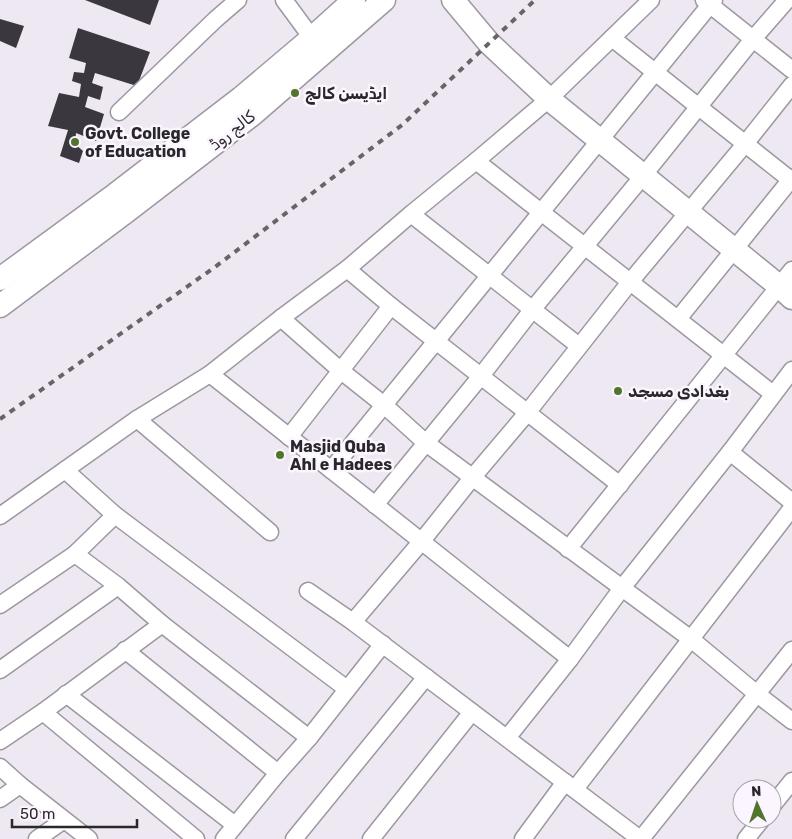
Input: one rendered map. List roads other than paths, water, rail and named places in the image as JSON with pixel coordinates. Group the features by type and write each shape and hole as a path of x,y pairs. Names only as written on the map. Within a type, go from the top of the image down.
{"main road":[{"name":"کالج روڈ","path":"0,280 241,98 354,0"},
{"name":"کالج روڈ","path":"0,306 120,217 252,114 384,0"},
{"path":"453,0 489,43 549,99 734,250 788,284"}],"street":[{"path":"119,112 238,0"},
{"path":"284,0 312,38"},
{"path":"0,516 137,419 210,374 347,269 549,99 651,0"},
{"path":"375,504 699,108 753,39 787,0"},
{"path":"331,470 600,141 710,2 792,70"},
{"path":"612,38 791,180 678,319"},
{"path":"353,622 422,542 578,346 792,85"},
{"path":"476,161 773,394"},
{"path":"411,214 578,346"},
{"path":"347,269 391,306 620,485"},
{"path":"568,549 724,355 788,284"},
{"path":"289,437 391,306"},
{"path":"281,318 426,443 692,639 792,721"},
{"path":"507,738 792,370"},
{"path":"210,374 570,659"},
{"path":"137,419 270,532"},
{"path":"730,452 792,502"},
{"path":"65,470 115,515 347,689"},
{"path":"523,839 570,786 692,639 792,508"},
{"path":"0,605 75,554 115,515"},
{"path":"75,554 309,738"},
{"path":"0,670 118,586"},
{"path":"308,591 383,644 641,839 792,650"},
{"path":"0,741 43,712 162,624"},
{"path":"224,839 309,738 383,644"},
{"path":"126,650 278,773"},
{"path":"294,839 426,677"},
{"path":"66,694 235,825"},
{"path":"43,712 196,839"},
{"path":"371,839 472,712"},
{"path":"0,767 88,839"},
{"path":"782,794 792,781"},
{"path":"0,799 20,785"},
{"path":"37,839 64,820"},
{"path":"746,839 754,829"}],"railway":[{"path":"0,419 215,267 402,125 535,0"}],"place":[{"name":"ایڈیسن کالج","path":"295,93"},
{"name":"Govt. College of Education","path":"75,142"},
{"name":"بغدادی مسجد","path":"618,391"},
{"name":"Masjid Quba Ahl e Hadees","path":"280,455"}]}
